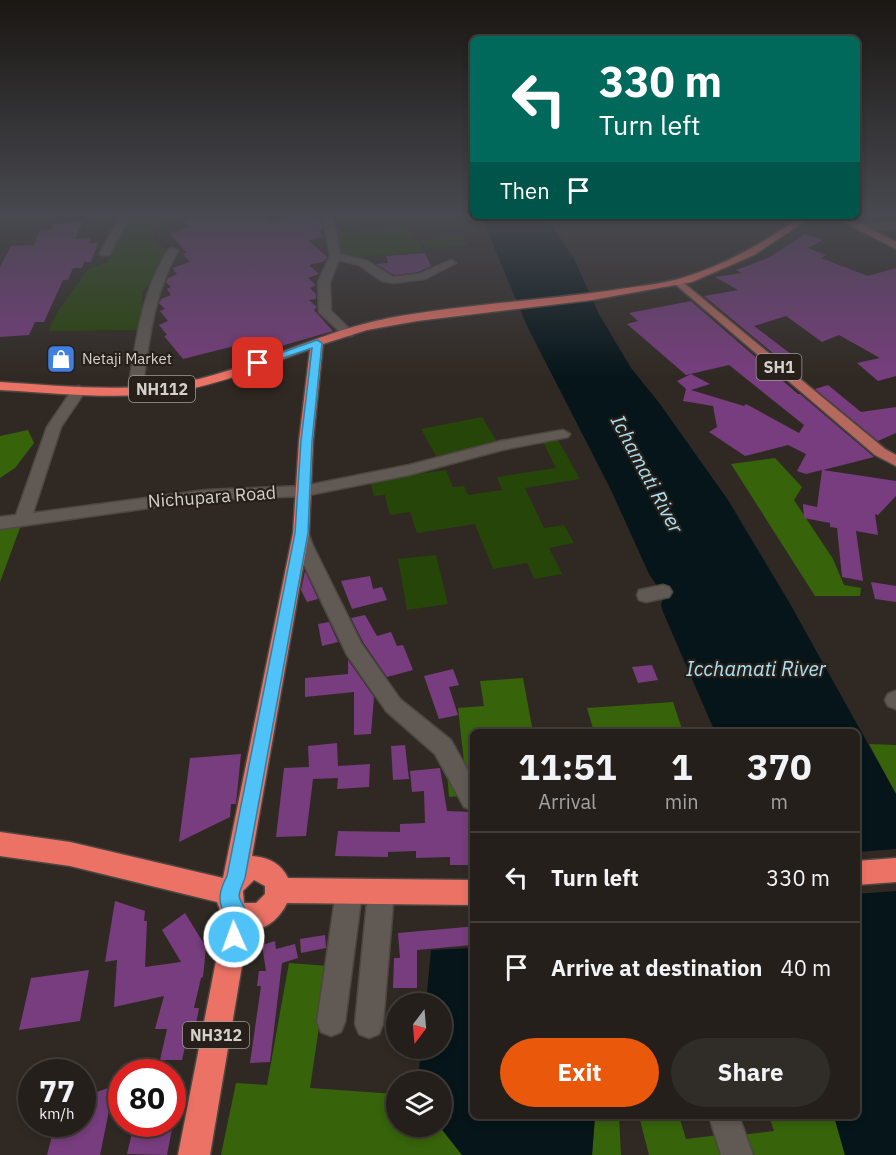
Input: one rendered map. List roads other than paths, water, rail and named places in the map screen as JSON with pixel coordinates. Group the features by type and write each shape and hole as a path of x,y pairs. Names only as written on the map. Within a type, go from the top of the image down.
{"highway":[{"name":"NH112","path":"0,386 135,391 202,382 385,322 600,295 679,282 712,270"},
{"name":"NH312","path":"194,1155 234,895 301,533 306,441 317,343"},
{"path":"0,844 70,854 234,895 251,918 264,914 275,903 279,890 277,880 264,868 254,868 244,872 234,895"},
{"path":"860,873 896,870"},
{"path":"279,890 470,893"}],"main road":[{"name":"SH1","path":"679,282 880,452 896,461"},
{"path":"880,452 896,456"}],"street":[{"path":"135,391 150,300 162,270"},
{"path":"329,270 324,282 325,312 348,333"},
{"path":"373,270 386,279 393,280 421,277 436,270"},
{"path":"24,519 54,427 79,390"},
{"name":"Nichupara Road","path":"0,523 206,495 304,491 409,470 501,446 563,434"},
{"path":"301,533 317,574 354,649 393,705 443,747 470,795"},
{"path":"331,1022 349,892"},
{"path":"369,1024 381,892"},
{"path":"725,1119 737,1155"}],"water":[{"name":"Icchamati River","path":"504,270 579,270 599,314 631,368 660,404 728,500 789,602 860,729 714,729 663,612 661,605 664,596 649,574 611,490 527,326"},
{"name":"Icchamati River","path":"860,729 896,794 896,1155 845,1155 835,1119 860,1119"},
{"path":"470,948 470,1119 595,1119 592,1155 462,1155 448,1137 452,1137 452,1071 419,1071 420,1059 452,1059 452,993 427,993 431,950"}],"place":[{"name":"Netaji Market","path":"61,359"}],"water label":[{"name":"Ichamati River","path":"647,474"}]}
